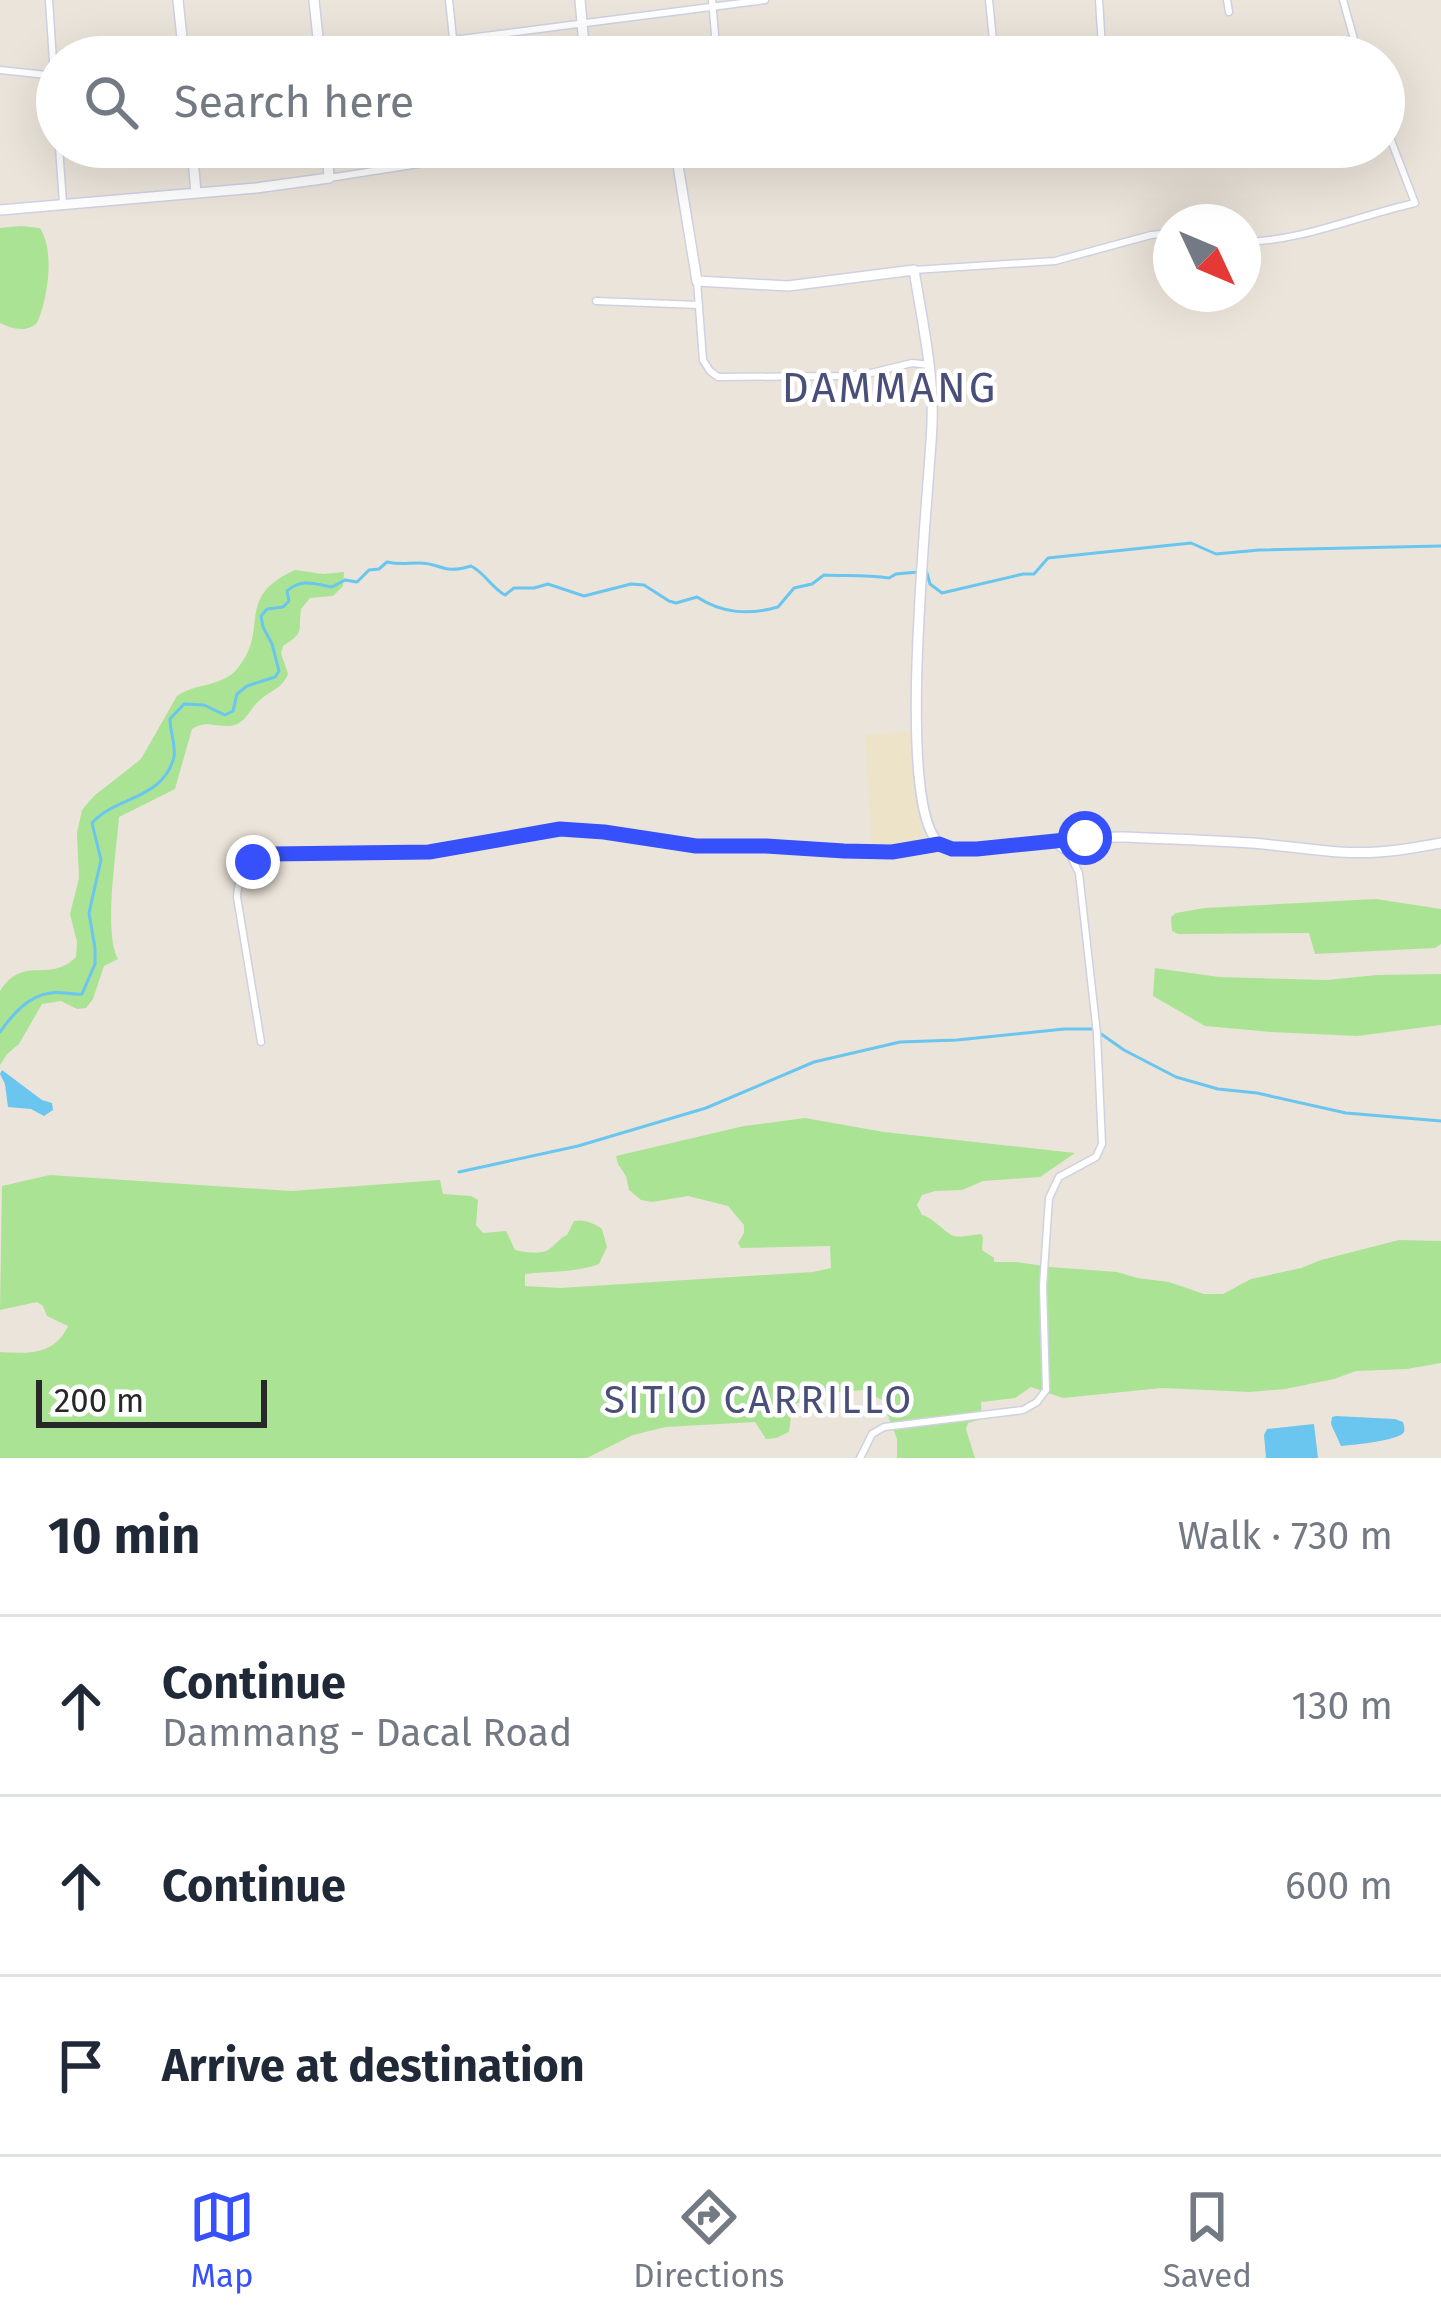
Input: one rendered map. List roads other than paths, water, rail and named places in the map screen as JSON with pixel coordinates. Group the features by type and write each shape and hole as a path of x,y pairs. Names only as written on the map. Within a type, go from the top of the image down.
{"street":[{"path":"49,0 52,36"},
{"path":"178,0 182,36"},
{"path":"314,0 318,36"},
{"path":"449,0 453,36"},
{"path":"580,0 583,36"},
{"path":"487,36 712,3 765,0"},
{"path":"989,0 993,36"},
{"path":"1099,0 1101,36"},
{"path":"1227,0 1228,12"},
{"path":"1343,0 1353,36"},
{"path":"712,3 715,36"},
{"path":"0,70 36,74"},
{"path":"60,168 63,206"},
{"path":"194,168 196,193"},
{"path":"328,168 329,178"},
{"path":"0,210 196,193 381,168"},
{"path":"678,168 704,360 710,371 722,378 859,374 929,364"},
{"path":"1261,241 1293,238 1415,203 1402,168"},
{"path":"697,281 788,286 914,270 1055,260 1153,235"},
{"path":"914,270 929,364 932,424 916,694 919,770 925,822 939,844"},
{"path":"596,301 699,305"},
{"path":"261,1042 237,897 247,867 271,854 429,852 560,829 696,846 892,852 939,844 962,850 1085,838 1225,841 1362,853 1441,843"},
{"path":"860,1458 872,1434 884,1427 1023,1409 1042,1396 1047,1379 1043,1307 1049,1198 1059,1177 1096,1157 1102,1144 1096,1023 1076,863 1076,848 1085,838"},
{"path":"1051,842 1076,863"}],"water":[{"path":"2,1070 52,1103 53,1110 44,1116 31,1109 8,1107"},
{"path":"1336,1416 1395,1419 1403,1422 1404,1431 1385,1440 1341,1446 1331,1424"},
{"path":"1314,1424 1318,1458 1266,1458 1267,1429"}],"waterway":[{"path":"927,573 930,584 942,593 1034,574 1048,558 1191,543 1216,554 1441,546"},
{"path":"0,1032 35,998 82,994 95,964 89,913 101,860 92,823 160,782 174,757 170,719 184,704 204,705 225,715 233,711 237,694 247,686 275,677 279,671 261,616 267,609 283,607 292,587 308,583 332,587 345,580 357,582 387,562 419,563 448,569 471,566 505,595 514,588 548,584 584,596 631,584 644,585 676,603 697,597 726,610 746,612 778,607 794,588 824,575 889,578 918,572"},
{"path":"459,1172 578,1146 706,1108 814,1062 900,1042 1064,1029 1094,1029 1176,1077 1218,1089 1346,1113 1441,1121"}],"district":[{"name":"DAMMANG","path":"890,388"},
{"name":"SITIO CARRILLO","path":"759,1400"}]}
